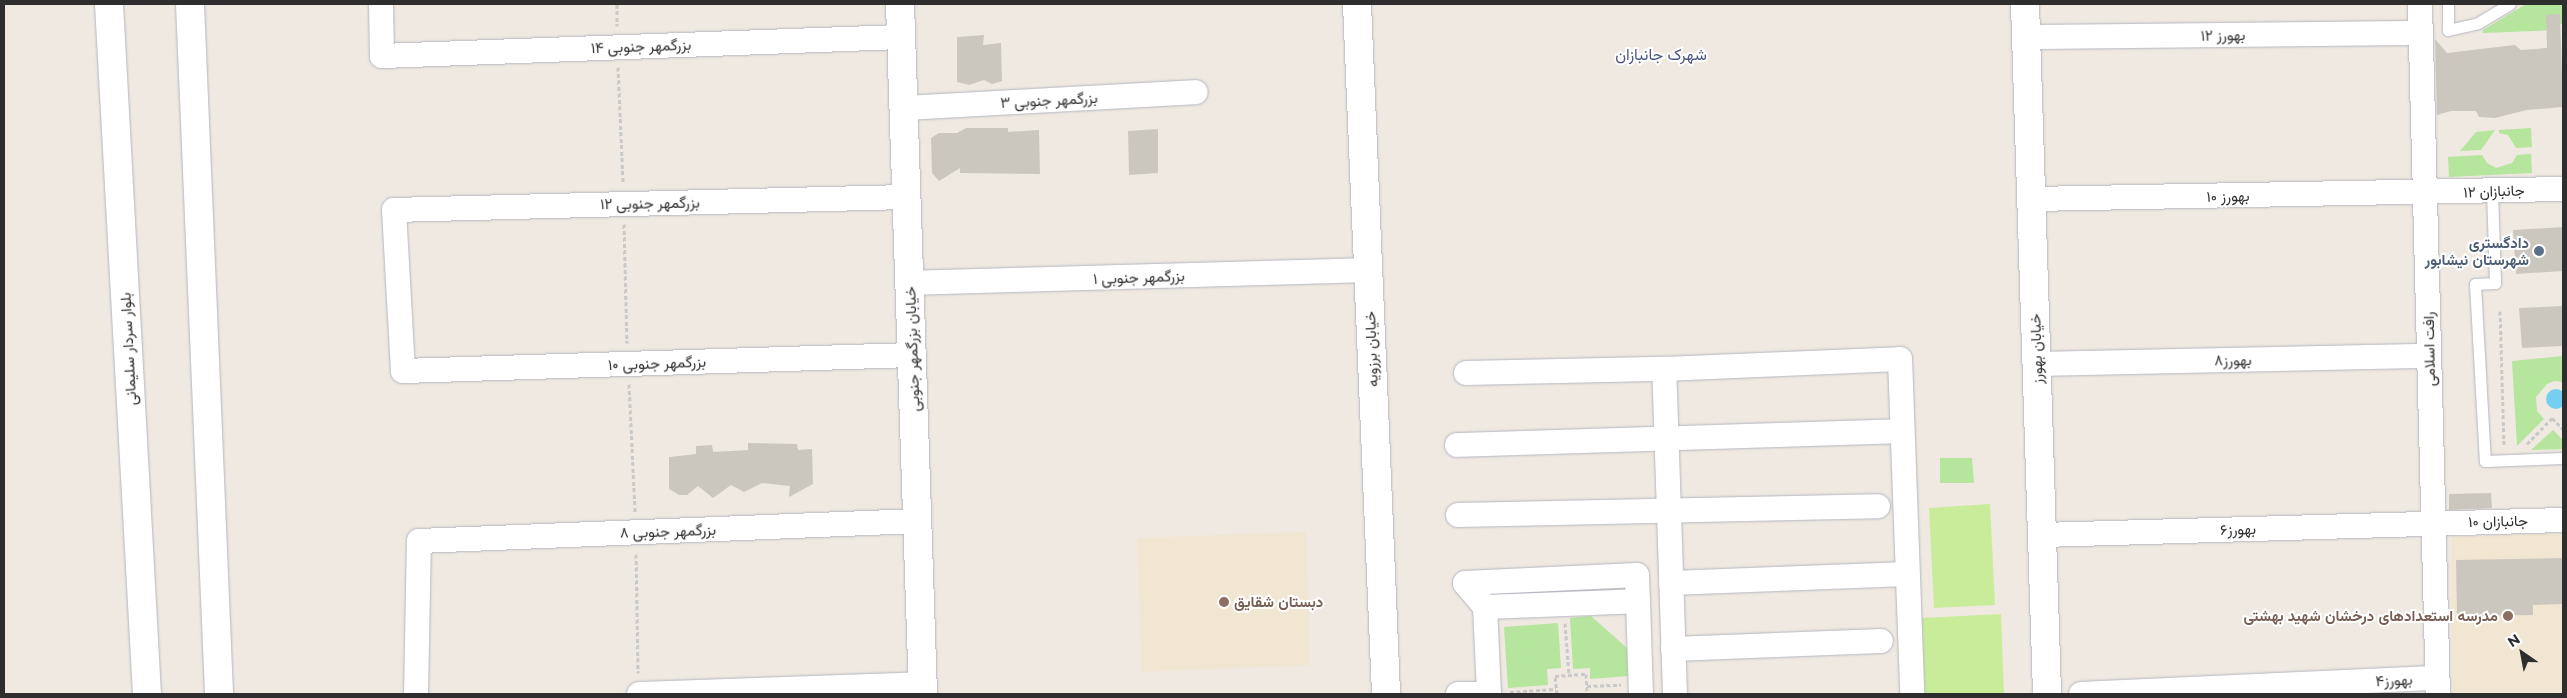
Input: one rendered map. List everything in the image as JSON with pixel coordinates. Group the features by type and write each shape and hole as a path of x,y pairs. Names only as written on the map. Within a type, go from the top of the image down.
{"main road":[{"name":"بلوار سردار سلیمانی","path":"109,4 147,694"},
{"path":"190,4 219,694"},
{"name":"خیابان بزرگمهر جنوبی","path":"900,4 923,689"},
{"name":"خیابان برزویه","path":"1357,4 1386,694"},
{"name":"خیابان بهورز","path":"2025,4 2047,694"}],"street":[{"name":"بزرگمهر جنوبی ۱۴","path":"381,4 382,56 901,37"},
{"name":"رافت اسلامی","path":"2420,4 2438,686"},
{"name":"بهورز ۱۲","path":"2026,37 2420,33"},
{"name":"بزرگمهر جنوبی ۳","path":"903,108 1196,92"},
{"name":"جانبازان ۱۲","path":"2425,193 2563,189"},
{"name":"بهورز ۱۰","path":"2032,200 2425,193"},
{"name":"بزرگمهر جنوبی ۱۲","path":"403,371 394,210 906,197"},
{"name":"بزرگمهر جنوبی ۱","path":"909,283 1368,270"},
{"name":"بزرگمهر جنوبی ۱۰","path":"403,371 912,355"},
{"name":"بهورز۸","path":"2037,364 2429,356"},
{"path":"1466,373 1664,369 1900,359 1912,694"},
{"path":"1664,369 1675,694"},
{"path":"1457,445 1902,431"},
{"path":"1458,515 1878,506"},
{"name":"جانبازان ۱۰","path":"2433,522 2563,520"},
{"name":"بزرگمهر جنوبی ۸","path":"416,694 419,541 918,521"},
{"name":"بهورز۶","path":"2042,535 2433,522"},
{"path":"1671,583 1907,574"},
{"path":"1458,694 1489,694 1485,607 1465,583 1637,575 1641,689"},
{"path":"1485,607 1638,601"},
{"path":"1673,649 1881,641"},
{"name":"بهورز۴","path":"2081,694 2438,686"},
{"path":"639,694 923,689"}],"lane":[{"path":"2448,4 2448,30 2478,23 2510,4"},
{"path":"2492,191 2496,283 2475,284 2485,461 2563,458"}],"path":[{"path":"2500,311 2507,460"},
{"path":"2507,460 2552,418 2563,428"},
{"path":"1564,604 1569,675"},
{"path":"1557,694 1556,676 1586,674 1587,694"},
{"path":"1587,686 1641,689"},
{"path":"1489,694 1556,688"}],"shaded area":[{"name":"دبستان شقایق","path":"1306,532 1310,665 1142,672 1137,538"},
{"name":"مدرسه استعدادهای درخشان شهید بهشتی","path":"2563,533 2563,694 2453,694 2451,537"}],"green space":[{"path":"2526,4 2563,4 2563,24 2559,24 2559,30 2483,33 2483,30"},
{"path":"2531,128 2532,147 2516,148 2508,135 2499,133 2499,130"},
{"path":"2495,130 2481,150 2460,151 2476,132"},
{"path":"2531,154 2532,173 2449,177 2448,157 2482,155 2487,163 2496,168 2512,163 2517,155"},
{"path":"2563,356 2563,382 2554,381 2547,384 2536,397 2537,411 2544,419 2517,446 2512,361"},
{"path":"2553,430 2563,440 2563,449 2531,450"},
{"path":"1940,458 1972,458 1974,483 1940,483"},
{"path":"1990,504 1995,605 1934,608 1929,508"},
{"path":"2001,614 2004,694 1925,694 1922,618"},
{"path":"1591,616 1627,648 1628,676 1590,679 1590,668 1573,669 1570,618"},
{"path":"1558,623 1561,668 1547,669 1548,685 1508,688 1504,627"}],"water":[{"path":"2556,389 2563,392 2566,399 2563,406 2556,409 2549,406 2546,399 2549,392"}],"building":[{"path":"2560,14 2563,107 2527,110 2495,118 2479,117 2476,111 2451,111 2437,115 2435,39 2447,53 2515,45 2521,50 2547,48 2546,15"},
{"path":"984,35 983,45 1001,43 1002,81 992,84 984,80 969,85 957,82 957,37"},
{"path":"966,128 1008,128 1008,132 1039,130 1040,174 960,173 960,168 939,181 932,173 931,138 939,133 957,133"},
{"path":"1158,129 1158,173 1129,175 1128,131"},
{"name":"دادگستری شهرستان نیشابور","path":"2563,227 2563,271 2516,274 2513,230"},
{"name":"دادگستری شهرستان نیشابور","path":"2563,306 2563,346 2522,348 2519,308"},
{"path":"748,443 797,444 798,450 812,449 813,484 789,497 790,486 762,483 744,492 731,485 713,498 698,486 687,495 679,495 669,489 669,457 696,454 696,446 712,445 713,452 748,450"},
{"path":"2491,493 2492,508 2449,510 2449,494"},
{"path":"2563,558 2563,604 2533,605 2533,615 2457,616 2456,560"}],"place":[{"name":"دادگستری شهرستان نیشابور","path":"2539,251"},
{"name":"دبستان شقایق","path":"1224,602"},
{"name":"مدرسه استعدادهای درخشان شهید بهشتی","path":"2508,616"}],"district":[{"name":"شهرک جانبازان","path":"1661,55"}]}
